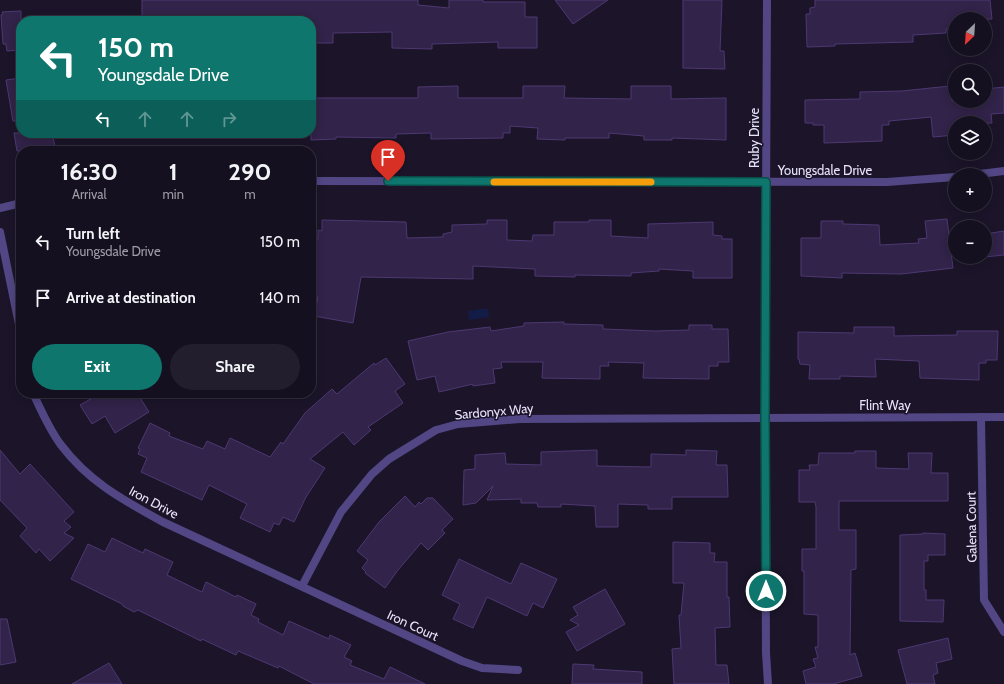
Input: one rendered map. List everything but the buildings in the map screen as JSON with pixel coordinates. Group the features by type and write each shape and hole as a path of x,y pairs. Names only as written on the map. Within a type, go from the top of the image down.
{"street":[{"name":"Ruby Drive","path":"767,0 765,417 766,653 768,684"},
{"path":"992,172 1004,171"},
{"name":"Youngsdale Drive","path":"316,181 887,182 948,178"},
{"path":"0,208 16,204"},
{"path":"0,232 16,310"},
{"name":"Iron Drive","path":"35,398 60,444 101,486 122,500 163,522 302,586"},
{"name":"Flint Way","path":"765,417 1004,417"},
{"name":"Sardonyx Way","path":"302,586 341,512 372,474 389,459 436,430 458,424 520,419 765,417"},
{"name":"Galena Court","path":"981,417 984,600 1004,632"},
{"name":"Iron Court","path":"302,586 462,661 482,668 518,670"}],"water":[{"path":"488,308 489,317 469,320 468,311"}],"slow traffic":[{"path":"494,182 651,182"}],"route":[{"path":"388,181 766,182 766,591"}]}
